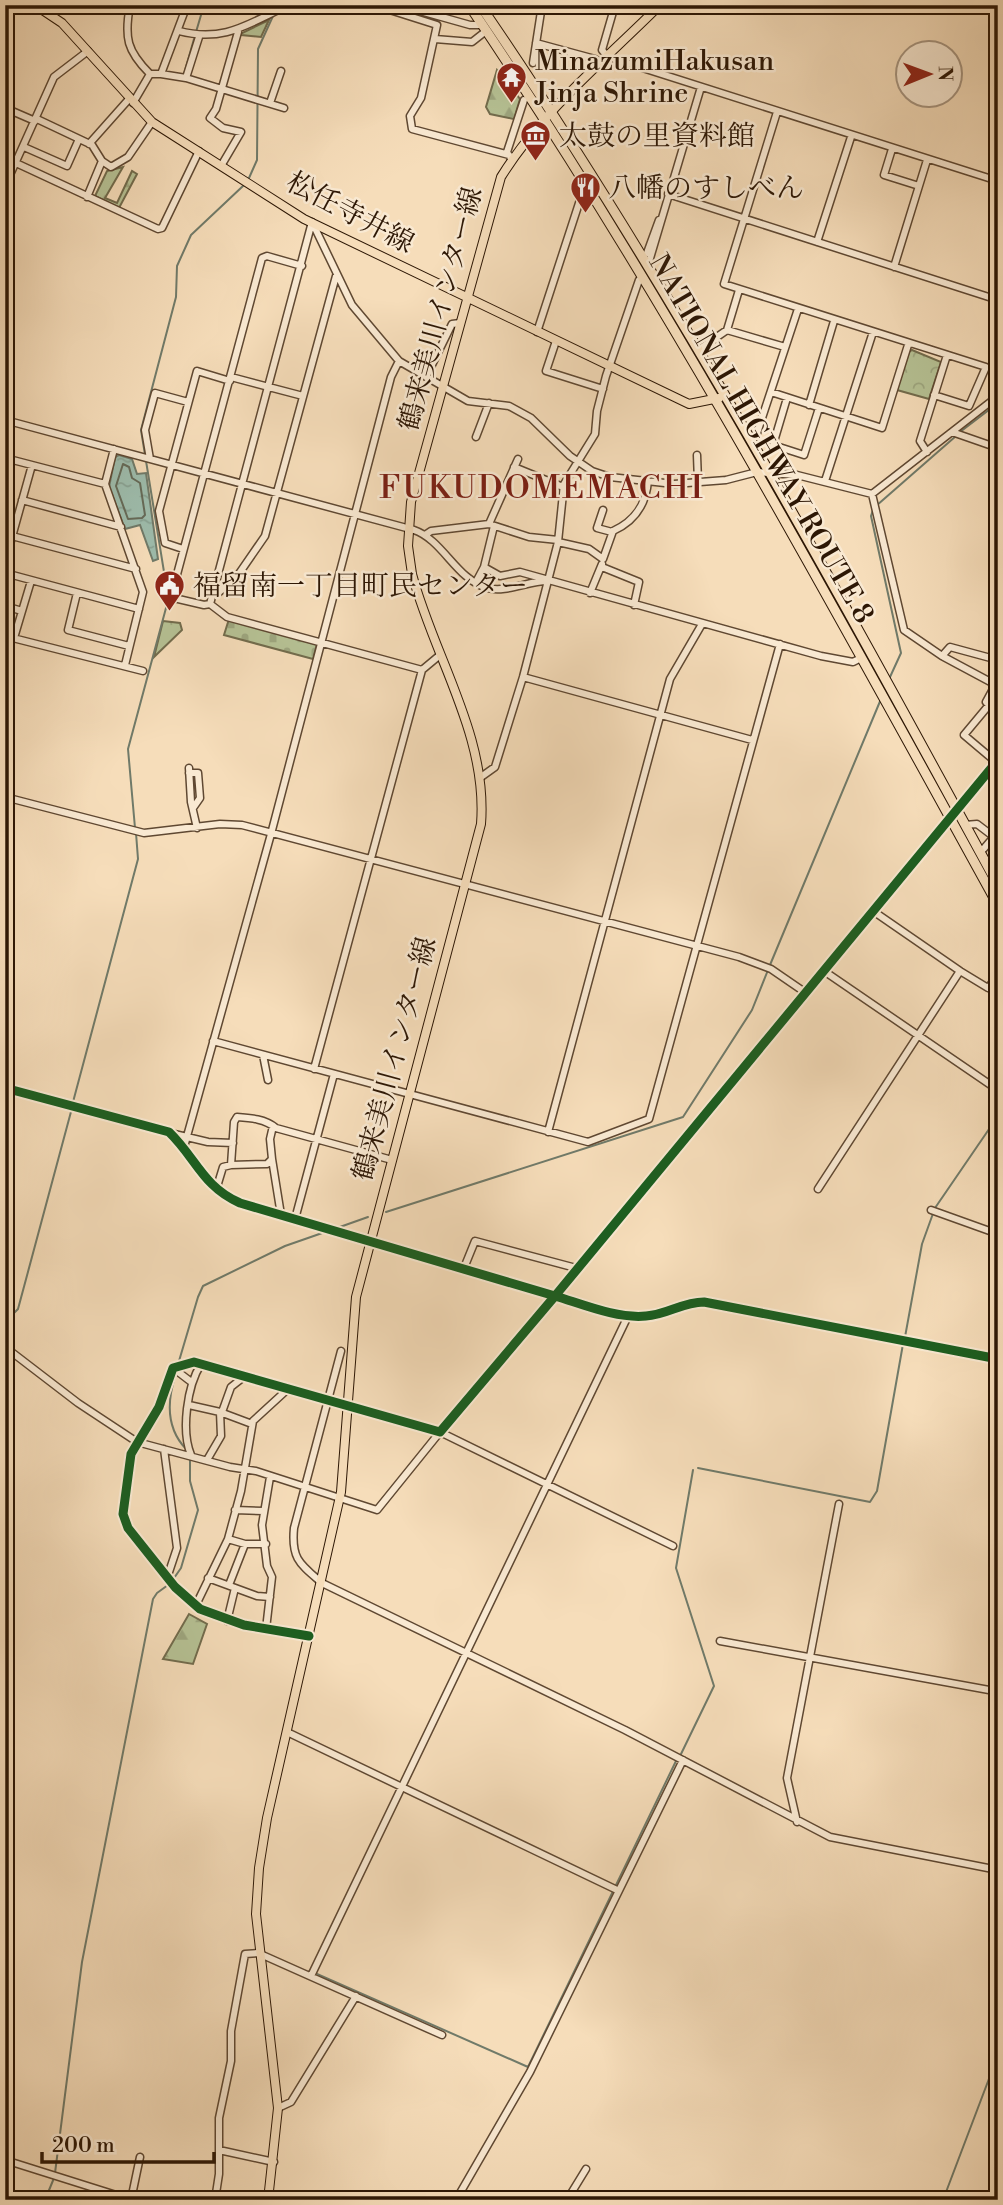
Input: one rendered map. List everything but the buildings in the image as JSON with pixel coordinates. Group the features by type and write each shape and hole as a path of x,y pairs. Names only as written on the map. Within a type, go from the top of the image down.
{"highway":[{"name":"NATIONAL HIGHWAY ROUTE 8","path":"469,5 589,188 715,399 998,905"},
{"name":"NATIONAL HIGHWAY ROUTE 8","path":"480,5 553,111 648,265 770,475 998,885"}],"main road":[{"name":"松任寺井線","path":"36,5 62,23 152,122 312,222 466,300 689,404 725,396"},
{"name":"鶴来美川インター線","path":"268,2200 278,2108 273,2051 258,1953 259,1868 340,1496 356,1297 481,824 481,777 472,743 412,573 409,528 414,490 492,202 510,158 543,121 660,5"}],"street":[{"path":"130,5 129,46 133,57 150,74 186,78 284,108"},
{"path":"161,75 187,5"},
{"path":"179,32 199,37 238,32 289,5"},
{"path":"374,5 409,9 437,25 421,98 410,116 412,129 510,158 524,100"},
{"path":"399,5 484,28 472,42 435,39"},
{"path":"533,63 542,5"},
{"path":"615,5 602,50 608,57 851,137 998,181"},
{"path":"221,166 241,132 223,128 210,118 223,89 238,32"},
{"path":"186,78 199,37"},
{"path":"536,43 595,59 600,64"},
{"path":"5,186 54,77 89,51"},
{"path":"270,103 281,71"},
{"path":"89,144 131,101 150,74"},
{"path":"647,253 701,87"},
{"path":"5,108 89,144 111,167 128,157 152,122"},
{"path":"776,112 724,284 908,345 986,367 969,406 934,395"},
{"path":"817,242 851,137"},
{"path":"24,147 67,166 79,139"},
{"path":"892,149 884,176 919,186"},
{"path":"16,163 158,229 162,228 199,151"},
{"path":"894,267 927,160"},
{"path":"87,197 103,161"},
{"path":"537,332 582,194 589,188"},
{"path":"668,194 998,300"},
{"path":"648,265 661,225 660,218"},
{"path":"210,604 312,222"},
{"path":"312,222 352,305 399,360 468,401 509,406 531,418 576,461 610,477 648,481 698,482 757,472 797,475 825,481 873,498"},
{"path":"210,604 204,606 174,598 172,593 262,258 267,256 302,266"},
{"path":"214,593 218,593 236,578 265,536 337,274"},
{"path":"481,777 495,767 523,677 558,541 563,487 576,461 591,444 595,434 603,389 639,280"},
{"path":"698,350 727,330 739,290"},
{"path":"757,433 797,309"},
{"path":"808,405 834,321"},
{"path":"426,377 452,324 460,323"},
{"path":"727,330 785,347"},
{"path":"825,481 873,332"},
{"path":"556,341 546,371 603,389"},
{"path":"771,393 881,428 908,345"},
{"path":"927,452 920,441 947,355"},
{"path":"184,1147 271,834 391,377 399,360"},
{"path":"183,549 165,543 159,511 197,371 303,396"},
{"path":"147,458 145,430 155,393 188,401"},
{"path":"873,498 927,452 955,434 998,396"},
{"path":"787,398 773,445 793,452 804,455 819,408"},
{"path":"476,437 489,403"},
{"path":"5,420 277,490 409,528 425,535 476,582 497,589 547,581"},
{"path":"955,434 998,448"},
{"path":"114,449 105,484 143,592 125,665"},
{"path":"697,455 698,482"},
{"path":"5,458 105,484"},
{"path":"476,582 484,567 491,525 517,459"},
{"path":"5,562 32,465"},
{"path":"514,467 563,487"},
{"path":"590,593 612,532 644,507 648,481"},
{"path":"873,498 904,630 942,656 997,684 986,702 998,713"},
{"path":"22,500 121,527"},
{"path":"603,510 597,527 612,532"},
{"path":"425,535 491,525 529,537 589,549 602,563 639,582 634,605"},
{"path":"12,536 136,569"},
{"path":"484,567 500,576 520,572 702,624 853,662 860,658"},
{"path":"5,573 139,609"},
{"path":"14,638 31,581"},
{"path":"77,593 68,630 129,646"},
{"path":"210,604 226,617 422,670"},
{"path":"5,606 22,611"},
{"path":"548,1132 676,663 702,624"},
{"path":"5,636 143,671"},
{"path":"214,1041 588,1142 649,1119 780,644"},
{"path":"942,656 950,647 998,660"},
{"path":"314,1069 422,670 440,655"},
{"path":"523,677 752,740"},
{"path":"5,1347 78,1403 137,1442 270,1476 340,1496 377,1510 997,761 964,735 989,705"},
{"path":"189,771 197,828"},
{"path":"5,797 136,831 220,824 242,825 769,967 806,993"},
{"path":"965,825 977,824 996,836 980,853"},
{"path":"873,911 988,988 998,975"},
{"path":"824,971 998,1090"},
{"path":"818,1189 960,971"},
{"path":"263,1055 268,1080"},
{"path":"295,1219 334,1074"},
{"path":"5,1088 187,1137 208,1142 233,1143"},
{"path":"231,1165 234,1122 237,1118 262,1120 273,1126 392,1160"},
{"path":"273,1126 270,1139 281,1215"},
{"path":"169,1132 184,1147 200,1173 216,1190 240,1203 628,1316 647,1317 686,1302 704,1302 998,1359"},
{"path":"216,1190 223,1167 260,1166 272,1159"},
{"path":"934,1211 998,1234"},
{"path":"464,1268 475,1241 576,1268"},
{"path":"311,1976 465,1654 551,1483 628,1316"},
{"path":"341,1351 293,1528 292,1550 303,1567 322,1583 683,1760 830,1837 998,1870"},
{"path":"173,1368 194,1362 440,1432 551,1483 673,1546"},
{"path":"187,1454 185,1440 191,1381 201,1364"},
{"path":"173,1368 159,1407 137,1442 129,1465 123,1514 136,1543 173,1585 196,1605 228,1621 309,1636"},
{"path":"173,1368 191,1381"},
{"path":"207,1460 220,1436 221,1412 231,1387 245,1376"},
{"path":"196,1605 228,1539 252,1424 289,1388"},
{"path":"188,1405 221,1412 252,1424"},
{"path":"164,1449 177,1548 167,1578"},
{"path":"266,1629 272,1577 267,1566 262,1525 270,1476"},
{"path":"797,1822 787,1778 839,1504"},
{"path":"235,1510 263,1511"},
{"path":"228,1539 245,1544 266,1544"},
{"path":"228,1621 232,1587 245,1544"},
{"path":"208,1578 270,1597"},
{"path":"720,1641 989,1690"},
{"path":"287,1732 615,1889"},
{"path":"456,2200 530,2072 615,1889 683,1760"},
{"path":"215,2200 219,2118 231,2060 231,2031 245,1954 258,1953 442,2035"},
{"path":"278,2108 291,2102 356,1996"},
{"path":"219,2150 274,2162"},
{"path":"5,2160 132,2200 140,2157"},
{"path":"567,2200 586,2169"}],"green space":[{"path":"269,20 261,37 240,34"},
{"path":"497,70 520,99 514,119 490,114 486,107"},
{"path":"123,167 105,198 117,203 132,171 137,174 119,208 95,196 107,171"},
{"path":"912,350 941,362 929,399 897,390 909,352"},
{"path":"5,508 16,511 6,545 5,545"},
{"path":"229,619 317,644 313,659 224,635"},
{"path":"163,621 180,623 182,630 154,657"},
{"path":"189,1614 207,1624 193,1664 163,1659"}],"water":[{"path":"119,455 132,459 137,474 146,473 158,559 153,561 140,525 125,529 109,487 115,457"}],"waterway":[{"path":"196,32 204,5"},
{"path":"249,178 257,160 258,49 273,16"},
{"path":"184,74 194,39"},
{"path":"135,828 128,749 166,608 165,578 141,430 176,297 177,266 191,235 243,186"},
{"path":"960,432 998,403"},
{"path":"876,506 956,436"},
{"path":"873,510 871,516 901,653 890,677"},
{"path":"770,965 881,699"},
{"path":"73,1102 138,859 136,833"},
{"path":"386,1212 683,1117 752,1010 768,970"},
{"path":"5,1322 18,1309 72,1108"},
{"path":"905,1337 922,1244 935,1208 998,1116"},
{"path":"337,1228 368,1217"},
{"path":"179,1361 203,1286 285,1246 328,1231"},
{"path":"698,1468 870,1502 877,1491 903,1344"},
{"path":"175,1377 170,1414 179,1441 186,1449"},
{"path":"172,1581 181,1568 198,1510 190,1481 190,1457"},
{"path":"681,1754 714,1686 676,1568 693,1470"},
{"path":"55,2173 82,1962 153,1599 168,1585"},
{"path":"317,1974 528,2067 676,1761"},
{"path":"943,2200 998,2055"},
{"path":"45,2200 54,2178"}],"cycle path":[{"path":"5,1088 169,1132 208,1180 240,1203 555,1296 998,760"},
{"path":"309,1636 244,1625 200,1609 175,1587 128,1528 123,1514 131,1454 159,1407 173,1368 194,1362 440,1432 555,1296 600,1310 635,1316 654,1315 704,1302 998,1359"}],"place":[{"name":"MinazumiHakusan Jinja Shrine","path":"512,104"},
{"name":"太鼓の里資料館","path":"536,163"},
{"name":"八幡のすしべん","path":"585,215"},
{"name":"福留南一丁目町民センター","path":"170,613"}],"district":[{"name":"FUKUDOMEMACHI","path":"542,488"}]}
